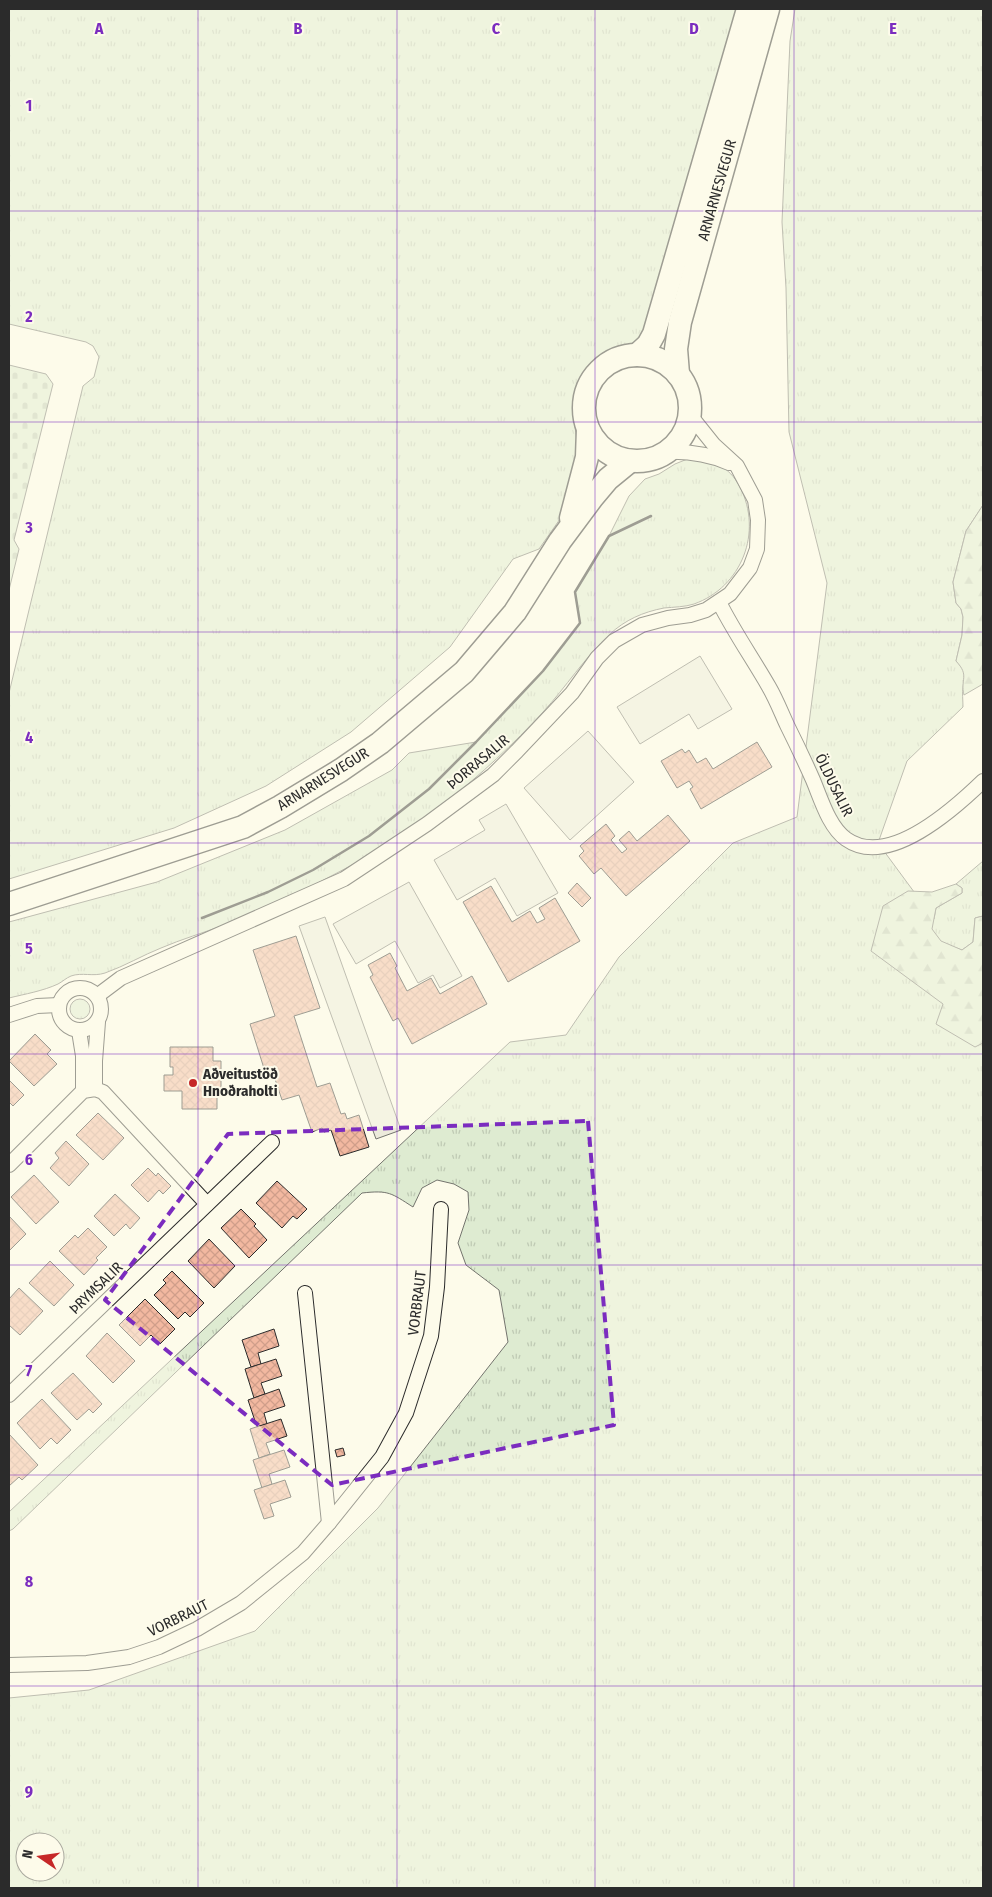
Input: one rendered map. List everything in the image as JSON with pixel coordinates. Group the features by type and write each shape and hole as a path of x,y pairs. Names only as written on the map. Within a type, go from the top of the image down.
{"main road":[{"name":"ARNARNESVEGUR","path":"637,355 648,345 654,334 748,9"},
{"name":"ARNARNESVEGUR","path":"678,374 676,349 680,322 768,9"},
{"path":"637,355 652,357 666,364 678,374 686,386 690,400 690,415 683,434 668,452 656,458 630,461 616,457 595,440 588,428 584,414 585,399 593,379 609,363 622,357 637,355"},
{"name":"ARNARNESVEGUR","path":"560,541 569,523 580,486 587,457 588,428"},
{"name":"ARNARNESVEGUR","path":"9,904 243,827 280,807 380,744 464,672 515,612 560,541 608,479 630,461"}],"street":[{"name":"ÞORRASALIR","path":"97,996 121,978 344,879 428,824 492,774 517,751 572,693 597,658 614,641 642,626 668,618 690,616 706,610 719,602 740,583 750,568 757,549 758,520 755,500 737,466 714,445 690,415"},
{"path":"668,452 693,452 711,455 737,466"},
{"name":"ÖLDUSALIR","path":"719,602 770,688 834,826 846,839 863,846 890,846 918,833 967,796 983,781"},
{"path":"9,1164 89,1090 95,1061 98,1022 102,1009 97,996 86,989 72,989 62,998 59,1005 61,1019 66,1025 79,1031 88,1029 98,1022"},
{"path":"9,1015 37,1006 59,1005"},
{"path":"79,1031 89,1090"},
{"path":"89,1090 103,1092 207,1204"},
{"name":"ÞRYMSALIR","path":"9,1395 272,1142"},
{"name":"VORBRAUT","path":"9,1665 87,1663 129,1658 159,1647 197,1630 241,1603 303,1553 382,1457 406,1413 431,1336 437,1287 441,1209"},
{"path":"305,1293 329,1523"}],"highlighted area":[{"path":"588,1121 614,1425 332,1485 105,1300 228,1134"}],"green space":[{"path":"9,9 743,9 653,322 632,350 598,364 586,379 577,398 574,419 579,458 567,509 539,549 513,559 450,647 351,732 266,786 174,828 9,879 9,693 83,386 94,377 99,357 93,346 86,342 9,324"},
{"path":"795,9 983,9 983,505 966,531 953,582 956,603 961,609 963,617 962,635 956,661 964,672 963,707 907,761 878,843 934,919 936,908 962,893 962,888 956,884 983,861 983,916 975,918 973,942 962,950 954,947 983,987 983,1888 9,1888 9,1698 89,1690 255,1631 378,1508 508,1342 499,1290 466,1265 458,1243 469,1210 468,1192 454,1184 437,1180 422,1188 413,1207 400,1198 384,1192 362,1193 9,1531 9,1512 510,1042 566,1035 619,957 733,843 797,817 827,583 789,432 786,288 782,222 790,41"},
{"path":"9,365 46,374 53,384 14,540 19,549 9,590"},
{"path":"690,458 706,460 725,469 736,480 747,504 749,522 744,556 736,571 725,585 711,596 694,604 649,612 635,617 616,629 592,652 543,712 497,759 420,822 364,858 266,908 154,951 112,970 101,974 75,975 46,989 9,998 9,922 157,882 285,830 392,770 409,753 476,742 543,671 580,623 575,592 609,536 629,496 645,479"},
{"path":"983,505 983,684 964,695 964,674 956,661 962,635 963,617 961,609 956,603 953,582 966,531"},
{"path":"956,884 962,888 962,893 936,908 932,929 941,941 962,950 973,942 975,918 983,916 983,1043 975,1047 936,1024 943,1004 871,951 883,906 908,891 932,892"},
{"path":"76,999 84,999 90,1005 90,1013 84,1019 76,1019 70,1013 70,1005"}],"shaded area":[{"path":"700,656 732,709 698,729 689,714 640,744 617,707"},
{"path":"588,731 634,782 570,840 524,788"},
{"path":"506,804 558,893 517,916 495,878 457,900 434,860 485,830 479,820"},
{"path":"409,882 462,976 440,988 433,975 418,983 395,941 356,964 333,924"},
{"path":"325,917 401,1130 376,1139 299,926"}],"building":[{"path":"757,742 772,767 701,809 690,789 693,787 689,781 677,788 661,761 682,749 685,753 689,750 697,763 706,758 713,769"},
{"path":"668,815 690,841 626,896 601,868 594,874 579,856 584,851 580,846 606,824 615,836 611,840 622,853 627,849 619,840 629,831 637,841"},
{"path":"577,883 591,898 582,907 568,893"},
{"path":"491,886 512,922 530,911 537,923 545,919 539,908 555,898 580,941 508,982 463,902"},
{"path":"296,936 320,1008 294,1016 317,1087 330,1083 341,1114 345,1113 347,1119 359,1115 369,1147 340,1156 331,1130 324,1132 322,1128 312,1132 299,1095 282,1100 274,1076 267,1078 250,1024 275,1016 253,950"},
{"path":"390,953 397,966 395,968 407,991 431,978 440,994 472,976 487,1004 412,1044 398,1018 393,1021 370,977 373,975 368,965"},
{"path":"35,1034 51,1050 47,1054 57,1064 34,1086 9,1061"},
{"name":"Aðveitustöð Hnoðraholti","path":"170,1047 213,1047 213,1061 221,1061 221,1091 217,1091 217,1109 182,1109 182,1091 164,1091 164,1075 173,1075 173,1067 170,1067"},
{"path":"9,1080 24,1095 13,1106 9,1104"},
{"path":"98,1113 124,1138 103,1160 76,1135"},
{"path":"66,1141 89,1164 69,1186 50,1168 59,1158 55,1153"},
{"path":"148,1168 156,1176 158,1173 171,1186 163,1194 159,1190 148,1202 131,1185"},
{"path":"34,1175 59,1202 36,1224 11,1197"},
{"path":"277,1181 307,1209 297,1219 293,1216 282,1228 256,1203"},
{"path":"115,1194 140,1218 130,1229 126,1224 114,1236 94,1216"},
{"path":"241,1209 256,1224 254,1226 267,1240 249,1258 221,1228"},
{"path":"9,1216 26,1234 9,1251"},
{"path":"88,1228 107,1247 96,1258 98,1260 84,1275 59,1251 75,1235 78,1238"},
{"path":"209,1239 235,1266 214,1288 188,1261"},
{"path":"50,1261 74,1285 54,1306 29,1283"},
{"path":"172,1271 204,1303 190,1317 185,1312 178,1319 154,1295 166,1283 163,1280"},
{"path":"19,1288 43,1311 20,1335 9,1325 9,1299"},
{"path":"145,1299 175,1329 160,1344 151,1335 140,1346 119,1325"},
{"path":"274,1329 279,1346 258,1353 261,1364 251,1367 242,1340"},
{"path":"107,1333 135,1361 113,1383 86,1356"},
{"path":"276,1359 282,1376 261,1383 265,1394 254,1398 245,1369"},
{"path":"73,1373 102,1404 93,1413 89,1409 77,1420 51,1393"},
{"path":"279,1389 285,1406 264,1413 267,1424 257,1427 248,1400"},
{"path":"42,1399 71,1430 57,1444 51,1438 40,1449 17,1423"},
{"path":"281,1419 287,1436 266,1443 270,1454 259,1458 250,1429"},
{"path":"9,1434 38,1465 22,1480 19,1477 9,1486"},
{"path":"343,1448 345,1455 337,1457 335,1450"},
{"path":"284,1450 290,1467 269,1474 272,1484 262,1488 253,1460"},
{"path":"285,1480 291,1497 270,1504 274,1516 264,1519 254,1490"}],"wall":[{"path":"202,918 268,892 313,870 369,836 429,789 543,671 580,623 575,592 609,536 651,516"}],"place":[{"name":"Aðveitustöð Hnoðraholti","path":"193,1083"}]}
